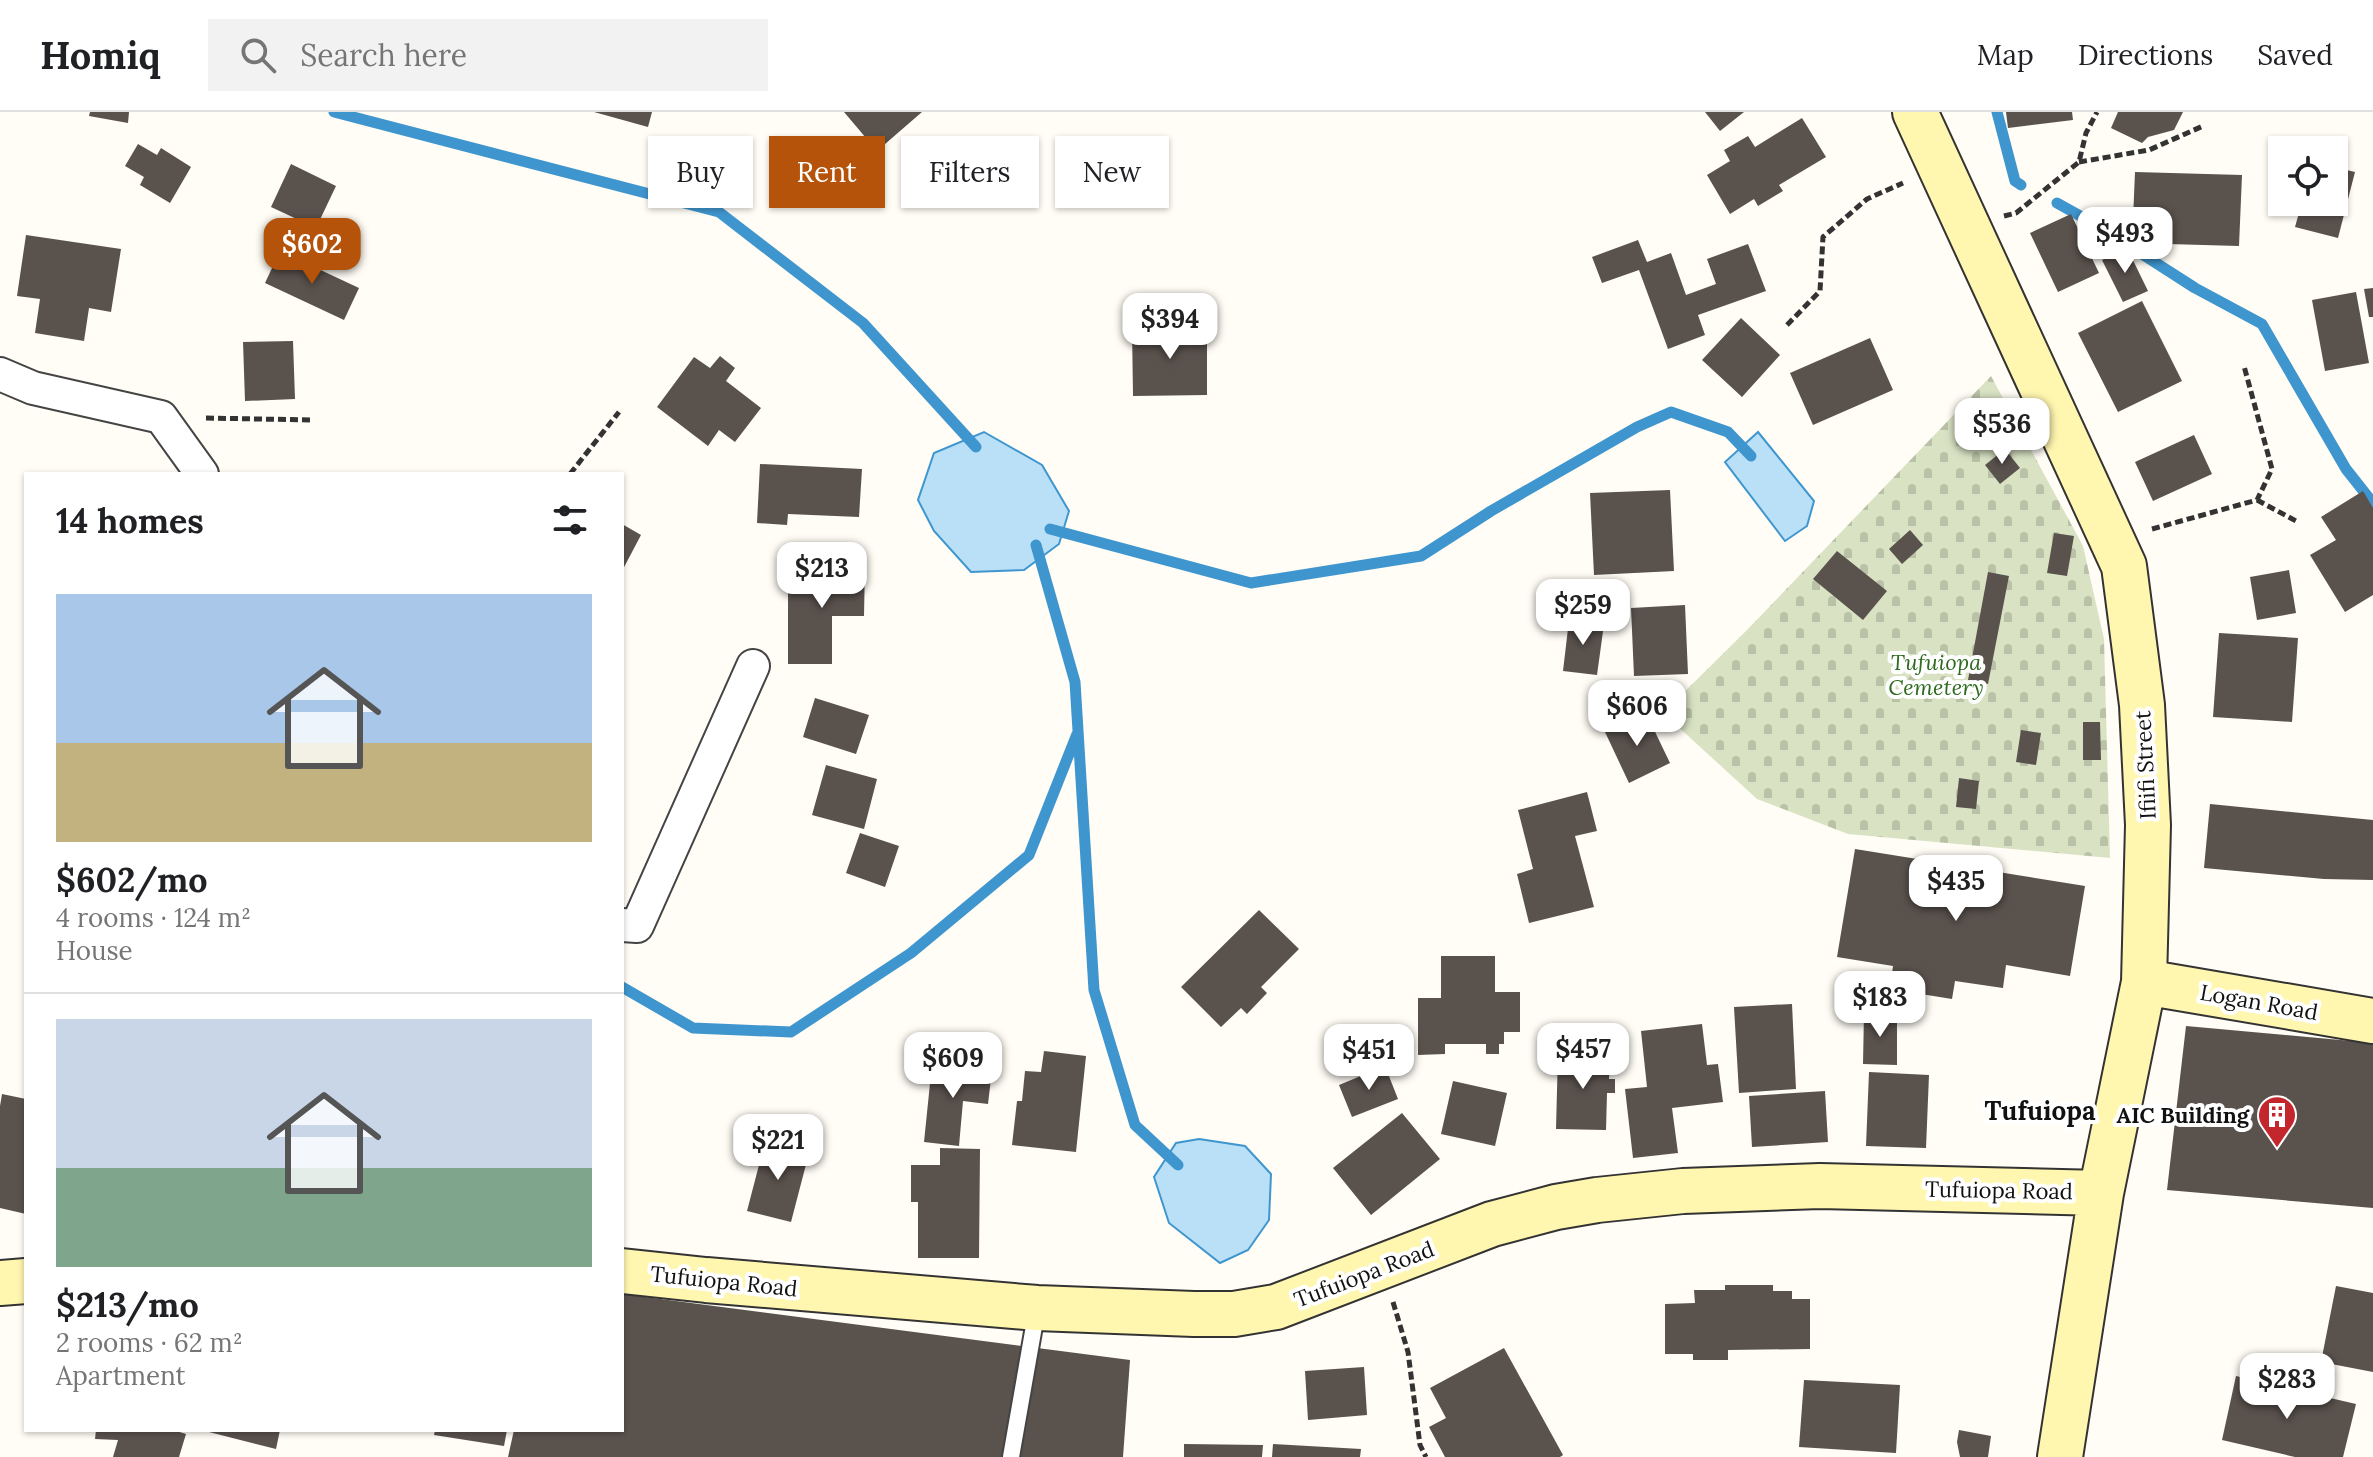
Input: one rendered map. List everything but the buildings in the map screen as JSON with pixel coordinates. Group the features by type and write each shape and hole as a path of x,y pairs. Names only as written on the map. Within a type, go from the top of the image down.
{"main road":[{"name":"Ifiifi Street","path":"1915,112 2124,566 2142,705 2148,825 2144,982 2101,1193 2060,1457"},
{"name":"Logan Road","path":"2144,982 2373,1021"},
{"name":"Tufuiopa Road","path":"624,1271 1037,1308 1234,1314 1276,1307 1492,1224 1597,1200 1683,1191 1820,1186 2101,1193"},
{"path":"0,1283 24,1281"}],"street":[{"path":"0,374 33,388 161,417 201,472"},
{"path":"624,925 637,926 753,666"}],"lane":[{"path":"1011,1457 1037,1308"}],"path":[{"path":"2079,162 2086,133 2097,112"},
{"path":"1967,225 2016,213 2079,162 2149,150 2203,126"},
{"path":"1787,325 1820,291 1823,237 1867,199 1940,167"},
{"path":"2244,366 2272,469 2257,500"},
{"path":"572,472 619,412"},
{"path":"161,417 311,420"},
{"path":"2113,541 2257,500 2296,521"},
{"path":"1382,1267 1408,1352 1420,1445 1426,1457"}],"green space":[{"name":"Tufuiopa Cemetery","path":"1991,376 2083,546 2104,639 2110,858 1848,834 1757,799 1663,713"}],"water":[{"path":"984,432 1042,465 1069,511 1059,544 1024,570 971,572 934,531 918,500 934,453"},
{"path":"1758,432 1814,501 1807,526 1785,541 1725,462"},
{"path":"1199,1139 1245,1146 1271,1174 1269,1220 1248,1250 1220,1263 1169,1223 1154,1177 1176,1143"}],"waterway":[{"path":"334,112 719,212 863,323 976,447"},
{"path":"1997,112 2015,181 2021,185"},
{"path":"2057,203 2195,288 2262,324 2346,469 2373,503"},
{"path":"1050,529 1251,583 1421,556 1491,511 1637,427 1671,412 1728,432 1751,456"},
{"path":"1036,545 1075,682 1094,990 1135,1125 1178,1165"},
{"path":"624,988 693,1028 791,1032 911,953 1029,855 1077,734"}],"place":[{"name":"AIC Building","path":"2277,1149"}],"district":[{"name":"Tufuiopa","path":"2040,1110"}]}
